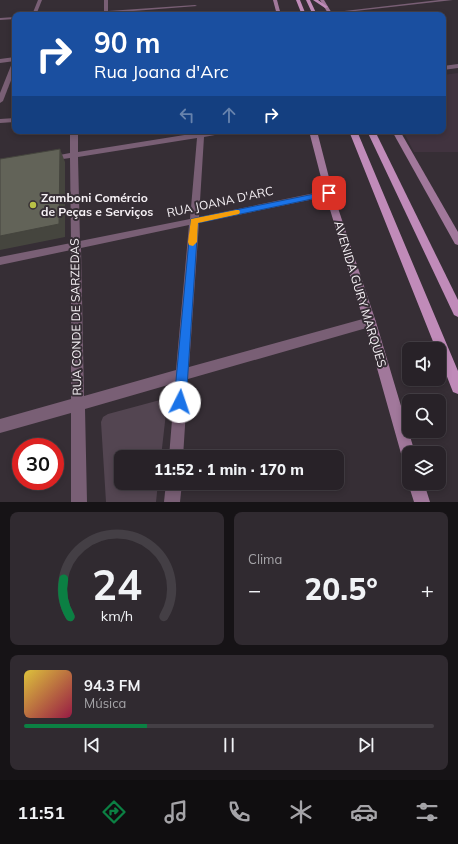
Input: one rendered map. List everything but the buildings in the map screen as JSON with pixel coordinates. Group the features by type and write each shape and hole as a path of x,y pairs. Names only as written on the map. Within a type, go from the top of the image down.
{"main road":[{"path":"275,0 278,12"},
{"path":"298,0 303,12"},
{"path":"308,0 314,12"},
{"path":"315,0 326,7"},
{"path":"322,0 329,12"},
{"name":"AVENIDA GURY MARQUES","path":"314,134 329,193 370,322 406,446"},
{"path":"354,134 458,387"},
{"path":"372,134 458,312"},
{"path":"398,134 458,241"},
{"path":"418,490 422,502"}],"street":[{"path":"35,12 40,0"},
{"path":"106,0 106,12"},
{"path":"142,12 196,9 192,0"},
{"path":"347,12 451,0"},
{"path":"0,19 12,18"},
{"path":"0,61 12,60"},
{"path":"446,68 458,66"},
{"path":"0,101 12,71"},
{"path":"0,122 12,120"},
{"name":"RUA CONDE DE SARZEDAS","path":"74,134 80,502"},
{"path":"44,160 195,134"},
{"path":"177,450 201,134"},
{"name":"RUA JOANA D'ARC","path":"0,261 329,193"},
{"path":"0,426 370,322"},
{"path":"172,502 173,490"}],"shaded area":[{"path":"458,73 458,152 414,152 405,134 446,134 446,75"},
{"path":"160,400 167,404 162,450 114,450 114,490 157,490 156,502 106,502 101,422 103,417 108,414"}],"slow traffic":[{"path":"193,242 194,221 236,212"}],"place":[{"name":"Zamboni Comércio de Peças e Serviços","path":"33,205"}],"route":[{"path":"180,402 194,221 329,193"}]}
